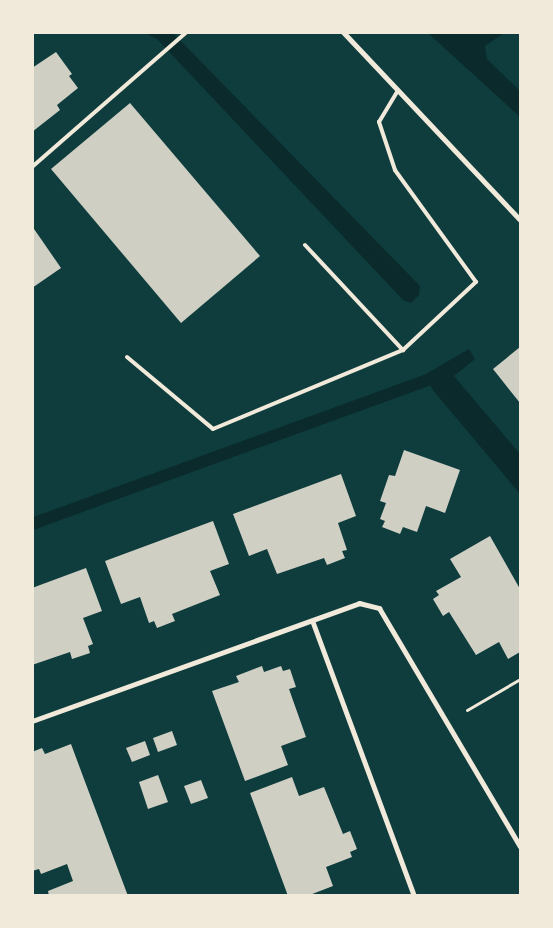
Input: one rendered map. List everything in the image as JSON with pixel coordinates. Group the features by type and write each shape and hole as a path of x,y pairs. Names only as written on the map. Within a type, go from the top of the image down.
{"street":[{"path":"343,32 520,220"},
{"path":"32,721 313,622 359,603 379,608 520,846"},
{"path":"313,622 414,896"}],"lane":[{"path":"32,167 187,32"},
{"path":"127,357 213,428 403,350 476,282 395,170 379,122 398,90"},
{"path":"305,245 403,350"}],"path":[{"path":"447,721 520,678"}],"water":[{"path":"145,33 173,33 420,286 419,295 411,303 403,300 157,39"},
{"path":"428,33 504,33 485,46 487,59 520,91 520,117"},
{"path":"469,349 475,359 454,376 520,454 520,494 432,389 426,374"}],"building":[{"path":"56,52 72,74 69,76 78,88 57,105 60,110 32,132 32,68"},
{"path":"130,103 260,256 181,323 51,169"},
{"path":"32,226 61,268 32,288"},
{"path":"520,347 520,403 493,369"},
{"path":"404,450 460,470 445,513 426,506 417,532 403,527 400,534 382,527 385,521 380,519 386,503 380,501 389,475 395,476"},
{"path":"341,474 356,516 338,523 347,550 342,551 345,558 327,565 324,558 277,574 267,549 249,556 233,514"},
{"path":"213,521 229,564 210,571 220,595 172,614 175,621 157,628 154,621 149,623 140,597 121,604 105,561"},
{"path":"490,536 520,589 520,652 508,659 499,642 476,655 449,612 443,616 433,599 439,595 436,591 461,577 450,559"},
{"path":"86,568 102,611 83,618 93,644 88,646 90,653 72,659 70,652 32,665 32,588"},
{"path":"262,666 264,672 281,666 283,671 290,669 296,687 289,689 306,737 281,746 288,765 245,781 212,691 239,682 236,676"},
{"path":"172,731 177,745 158,752 153,738"},
{"path":"145,741 150,755 132,762 126,748"},
{"path":"71,744 128,896 49,896 48,891 73,881 67,864 41,874 39,869 32,871 32,752 42,748 45,754"},
{"path":"158,775 168,802 148,809 139,782"},
{"path":"292,777 299,796 324,787 343,834 350,831 357,849 350,852 352,857 326,867 333,886 307,896 288,896 250,793"},
{"path":"201,780 208,798 191,804 184,786"}],"waterway":[{"path":"32,524 428,380"}]}
